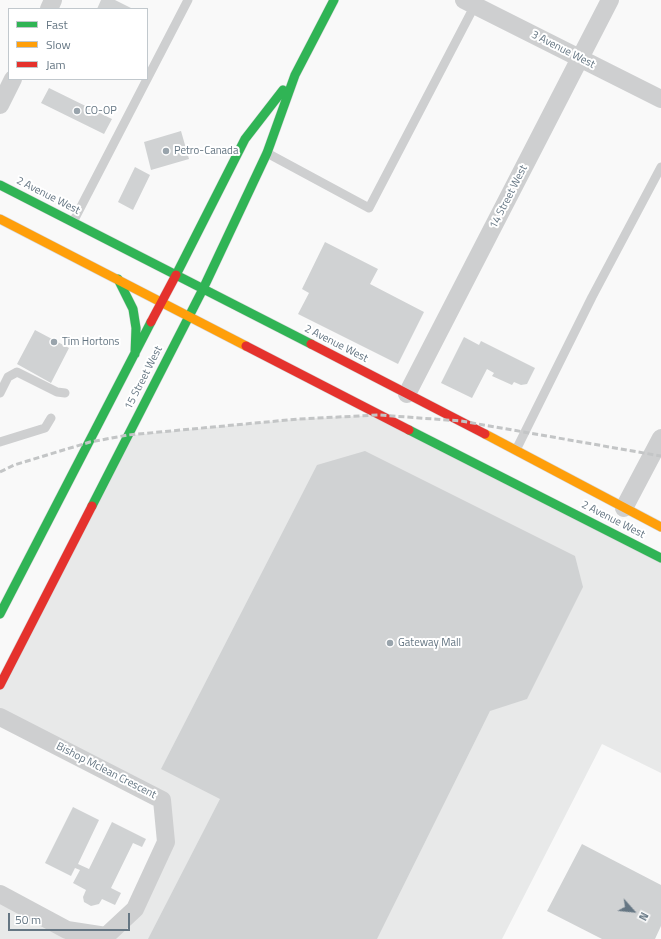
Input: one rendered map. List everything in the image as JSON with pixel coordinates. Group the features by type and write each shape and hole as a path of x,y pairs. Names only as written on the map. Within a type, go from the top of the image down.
{"main road":[{"name":"15 Street West","path":"0,685 203,289 267,153 295,75 334,0"},
{"name":"15 Street West","path":"0,614 176,276 245,139 295,75"},
{"name":"2 Avenue West","path":"0,185 462,421 661,527"},
{"name":"2 Avenue West","path":"0,219 118,279 161,303 661,558"},
{"path":"118,279 132,310 136,328 135,354"}],"street":[{"name":"14 Street West","path":"407,394 610,0"},
{"name":"3 Avenue West","path":"472,2 580,59 661,99"},
{"path":"0,105 12,80"},
{"path":"624,508 661,438"},
{"name":"Bishop Mclean Crescent","path":"0,717 162,800 166,842 135,909 106,936 67,930 0,894"}],"lane":[{"path":"148,77 188,0"},
{"path":"267,153 369,208 472,2"},
{"path":"73,222 147,80"},
{"path":"516,450 592,297 661,167"},
{"path":"1,391 8,377 18,372 57,392 65,392"},
{"path":"0,442 45,428 51,418"}],"shaded area":[{"path":"379,415 661,558 661,773 602,744 502,939 0,939 0,894 106,936 135,909 166,842 162,800 0,717 0,685 123,436 298,419"}],"building":[{"path":"101,0 115,0 131,8 97,8"},
{"name":"CO-OP","path":"49,88 112,119 104,134 41,103"},
{"name":"Petro-Canada","path":"181,131 189,159 151,170 144,142"},
{"path":"135,167 150,175 133,210 118,202"},
{"path":"325,242 378,269 370,284 424,312 398,364 298,314 309,293 302,289"},
{"path":"35,330 69,348 51,383 17,364"},
{"path":"464,337 479,345 481,341 535,368 527,384 521,385 514,382 512,385 492,376 494,373 487,369 472,398 441,383"},
{"name":"Gateway Mall","path":"365,451 575,556 583,587 527,699 490,711 377,939 148,939 220,799 161,769 317,465"},
{"path":"73,807 99,820 78,864 89,869 112,822 146,839 142,847 133,843 111,888 121,893 115,905 102,899 99,904 91,906 84,902 83,897 86,890 73,883 80,870 75,868 71,876 45,863"},
{"path":"582,844 661,885 661,926 655,939 602,939 547,911"}],"railway":[{"path":"0,472 14,465 90,442 128,435 298,419 379,415 461,421 661,456"}],"traffic: fast":[{"path":"203,289 267,153 295,75 334,0"},
{"path":"176,275 245,139 283,90"},
{"path":"0,185 311,344"},
{"path":"118,279 133,309 136,328 135,354"},
{"path":"92,506 203,289"},
{"path":"0,614 151,322"},
{"path":"409,430 661,558"}],"traffic: slow":[{"path":"0,219 246,346"},
{"path":"485,434 661,527"}],"traffic: jam":[{"path":"151,322 176,275"},
{"path":"311,344 485,434"},
{"path":"246,346 409,430"},
{"path":"0,685 92,506"}],"place":[{"name":"CO-OP","path":"77,111"},
{"name":"Petro-Canada","path":"166,151"},
{"name":"Tim Hortons","path":"54,342"},
{"name":"Gateway Mall","path":"390,643"}]}
